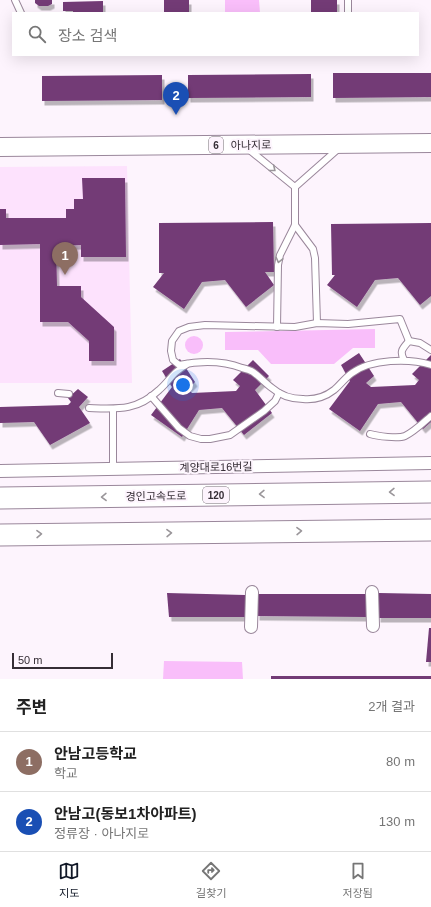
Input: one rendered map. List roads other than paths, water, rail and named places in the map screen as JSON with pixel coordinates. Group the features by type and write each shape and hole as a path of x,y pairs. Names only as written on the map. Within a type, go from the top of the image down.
{"highway":[{"name":"경인고속도로","path":"0,498 431,492"},
{"path":"0,535 431,530"}],"main road":[{"name":"아나지로","path":"0,147 431,143"}],"street":[{"name":"계양대로16번길","path":"0,471 431,463"},
{"path":"251,627 252,592"},
{"path":"372,592 373,626"}],"lane":[{"path":"15,0 21,12"},
{"path":"348,0 348,12"},
{"path":"294,186 343,144"},
{"path":"242,145 294,186"},
{"path":"277,326 278,266 280,255 295,225 294,186"},
{"path":"295,225 313,249 315,258 317,323"},
{"path":"409,341 400,319 348,324 317,323 295,327 206,325 189,327 179,331 172,341 171,351 173,360 179,365 197,362 214,362 238,366 253,372 272,389 286,397 302,400 315,399 326,395 351,373 358,369 377,363 404,360 431,365"},
{"path":"409,341 420,343 431,350"},
{"path":"404,360 401,355 402,350 409,341"},
{"path":"90,408 113,409 145,402 175,373 188,363"},
{"path":"151,396 179,428 190,436 210,440 230,435 276,401 279,392"},
{"path":"58,393 69,394"},
{"path":"113,409 113,469"},
{"path":"370,434 378,436 404,436 431,416"}],"place":[{"name":"안남고(동보1차아파트)","path":"176,115"},
{"name":"안남고등학교","path":"65,275"}]}
